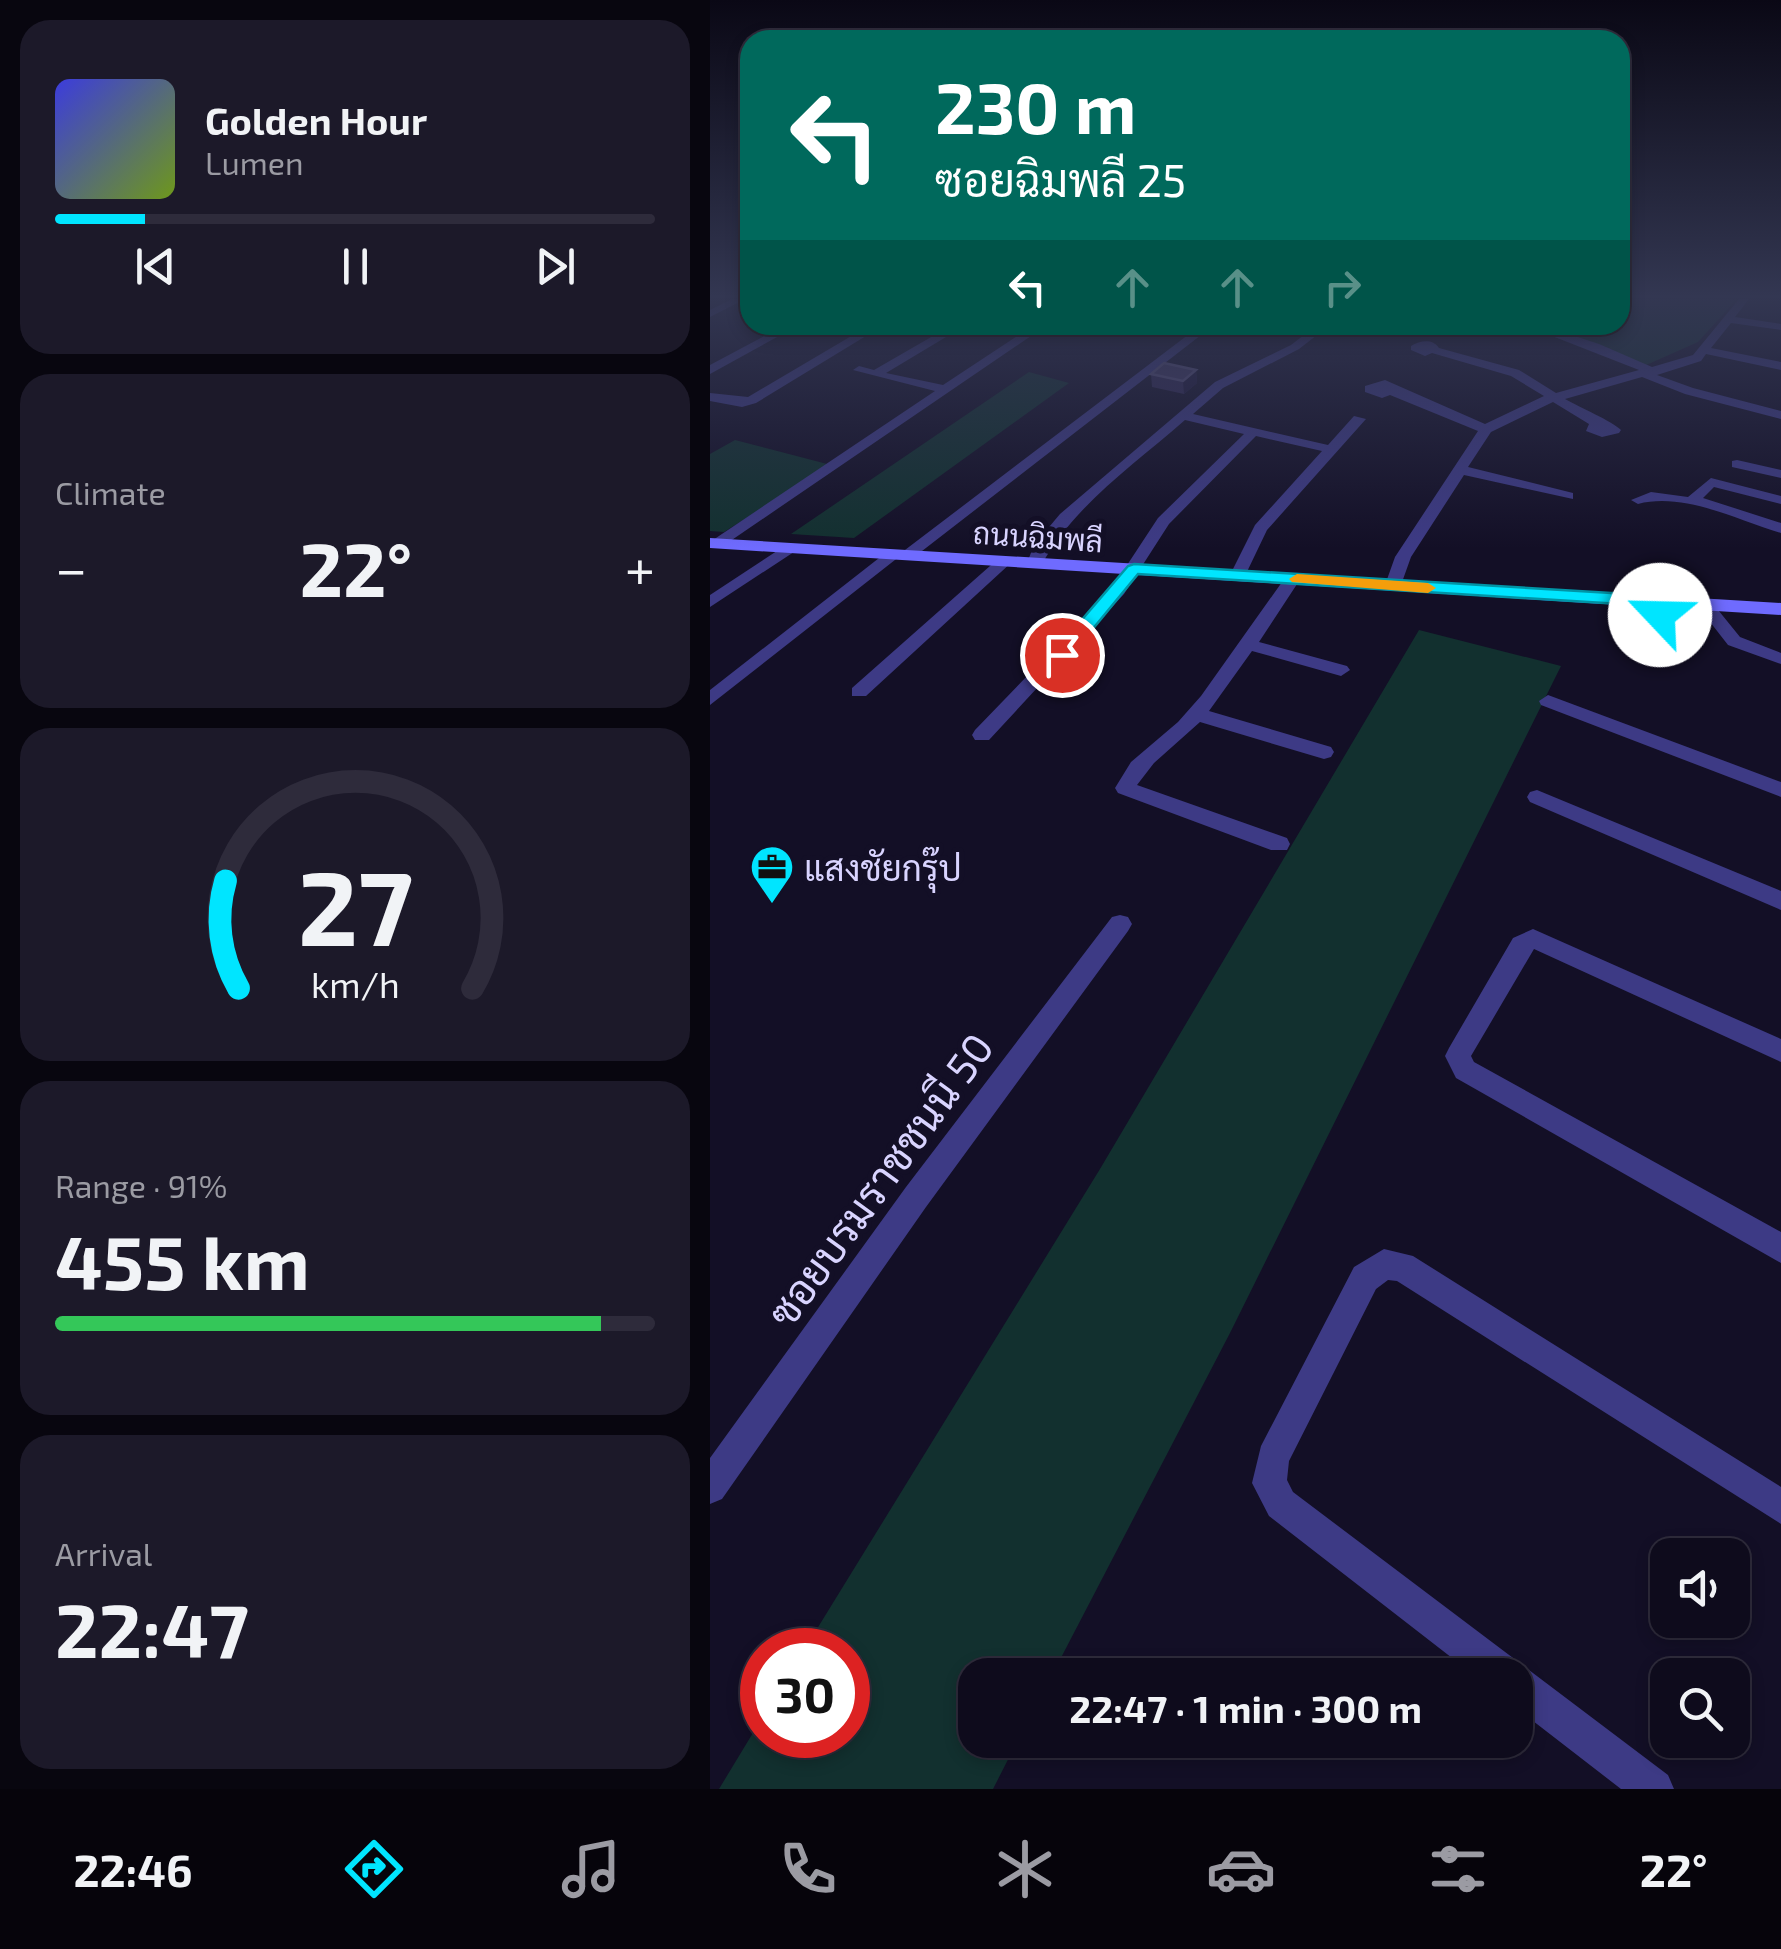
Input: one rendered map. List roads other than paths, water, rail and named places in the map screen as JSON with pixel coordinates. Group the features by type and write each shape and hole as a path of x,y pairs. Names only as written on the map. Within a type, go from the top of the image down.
{"street":[{"path":"710,398 742,403 781,382"},
{"path":"916,382 943,389 953,382"},
{"path":"710,699 1131,382"},
{"path":"1035,563 1042,545 1066,517 1222,382"},
{"path":"1530,382 1596,423"},
{"path":"1393,586 1403,557 1486,430 1514,411 1553,396 1609,382"},
{"path":"1670,382 1781,415"},
{"path":"714,543 943,394 943,389"},
{"path":"1392,391 1486,430"},
{"path":"1183,416 1328,450"},
{"path":"1238,576 1252,538 1360,418"},
{"path":"982,735 1062,655 1134,569 1163,521 1253,432"},
{"path":"1736,464 1781,474"},
{"path":"1458,469 1568,496"},
{"path":"1694,502 1711,482 1781,500"},
{"path":"1638,500 1651,496 1694,502 1781,528"},
{"name":"ถนนฉิมพลี","path":"714,543 1781,609"},
{"path":"710,602 792,548"},
{"path":"859,692 1006,561"},
{"path":"1279,844 1125,788 1136,768 1170,743 1196,714 1293,578"},
{"path":"1661,602 1658,640 1675,653"},
{"path":"1704,604 1734,641 1781,659"},
{"path":"1248,644 1341,670"},
{"path":"1548,701 1781,790"},
{"path":"1196,714 1324,752"},
{"path":"1536,797 1781,901"},
{"name":"ซอยบรมราชชนนี 50","path":"710,1487 916,1197 1120,924"},
{"path":"1781,1051 1533,938 1521,946 1458,1056 1465,1070 1781,1248"},
{"path":"1483,1658 1281,1504 1268,1482 1273,1458 1365,1278 1384,1264 1402,1267 1781,1507"},
{"path":"1533,1697 1654,1789"}],"place":[{"name":"แสงชัยกรุ๊ป","path":"772,905"}]}
